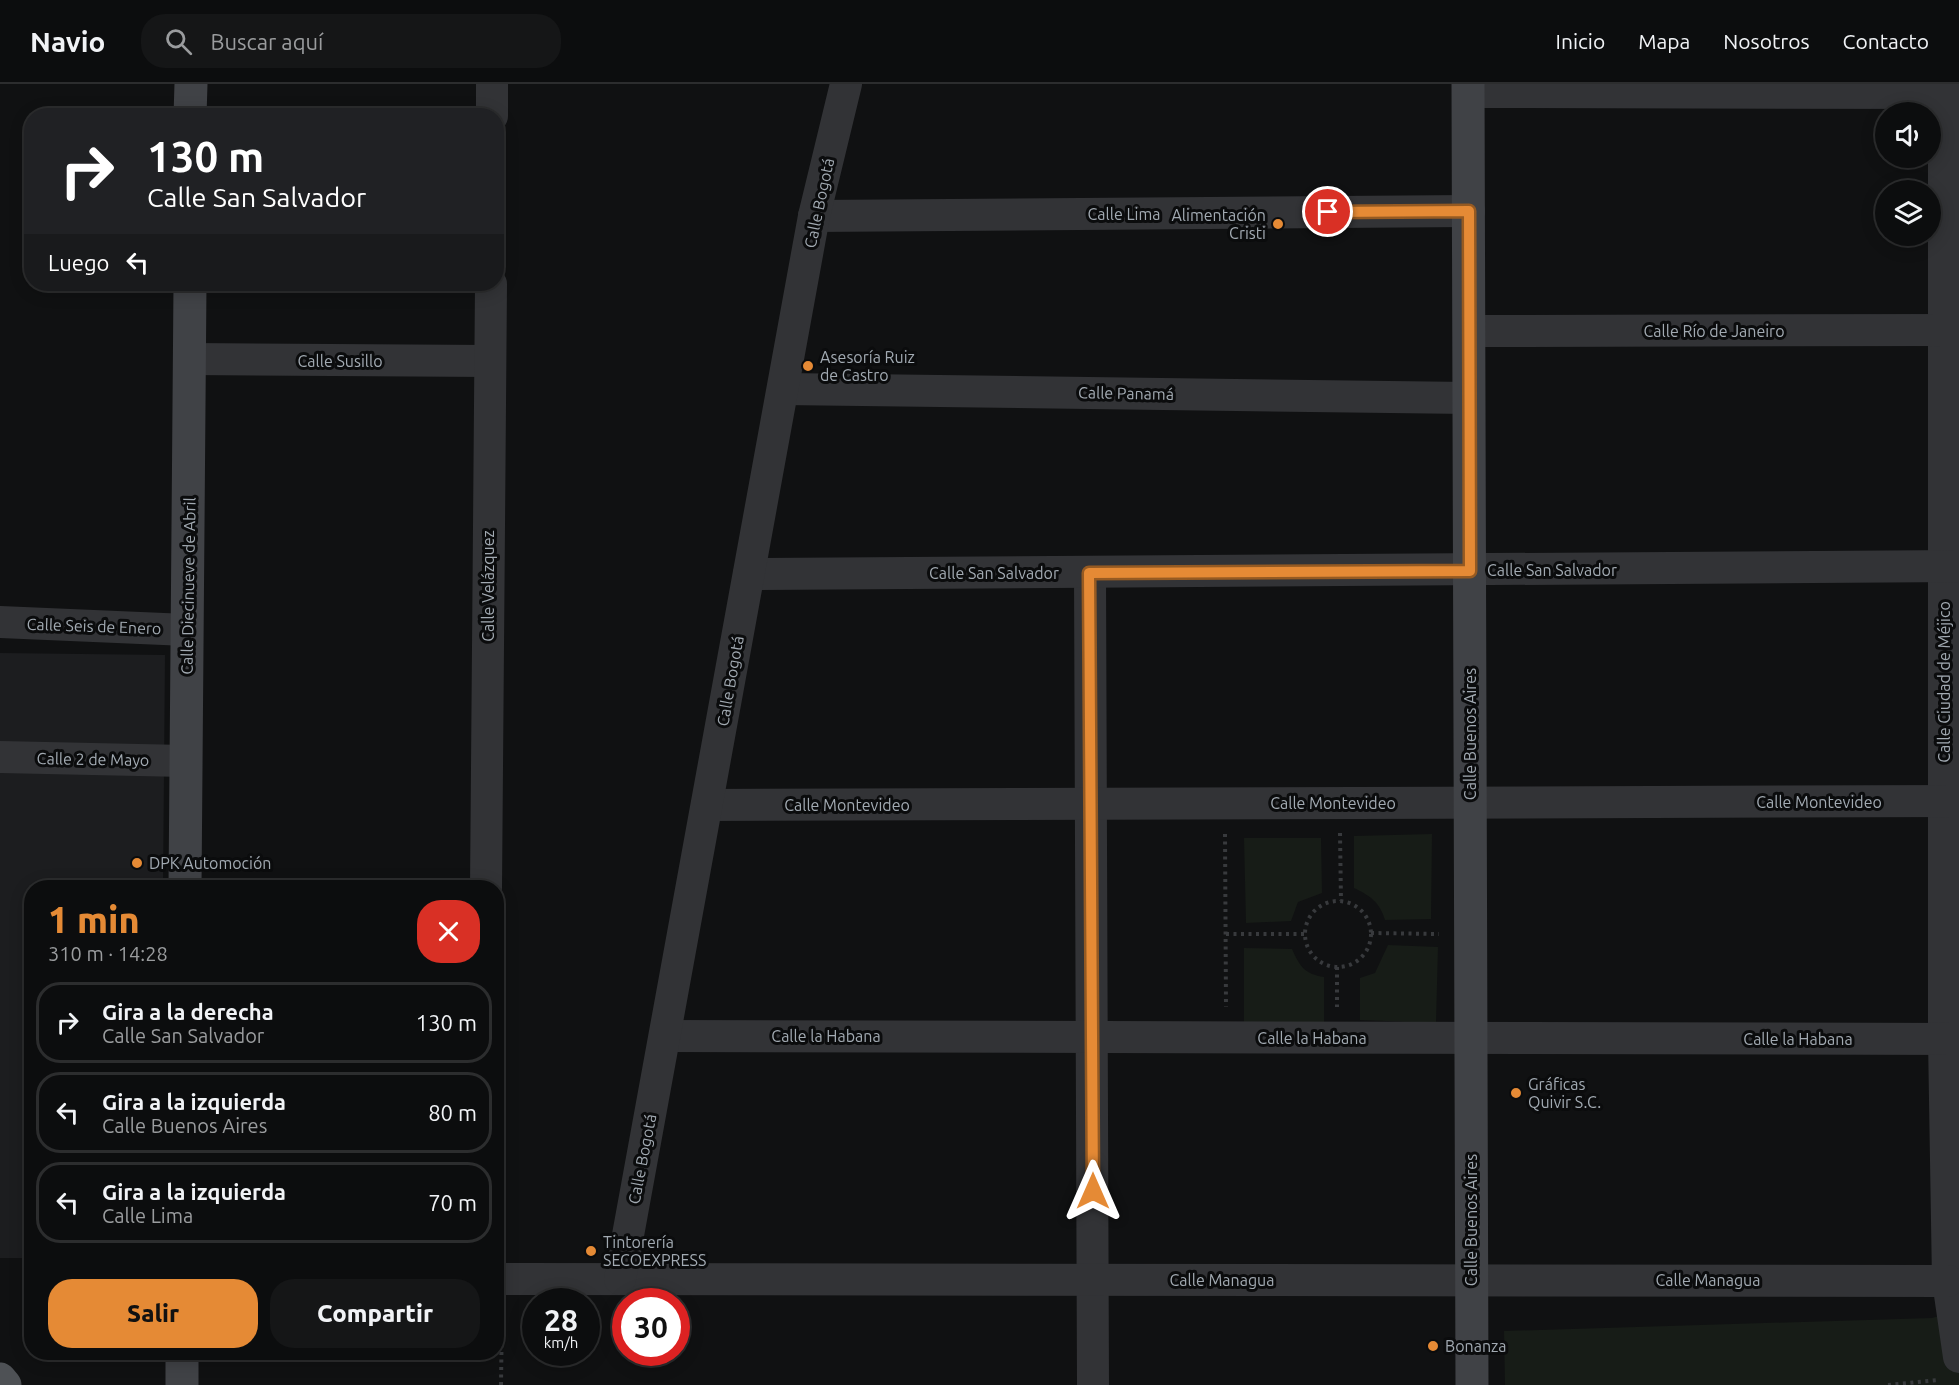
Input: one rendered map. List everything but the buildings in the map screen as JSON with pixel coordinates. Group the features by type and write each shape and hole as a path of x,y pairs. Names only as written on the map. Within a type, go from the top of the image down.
{"main road":[{"path":"0,1379 5,1385"}],"street":[{"path":"190,108 191,84"},
{"path":"492,84 492,108"},
{"name":"Calle Bogotá","path":"620,1279 814,216 846,84"},
{"path":"1468,88 1949,90"},
{"name":"Calle Buenos Aires","path":"1468,88 1472,1385"},
{"name":"Calle Ciudad de Méjico","path":"1949,90 1952,330 1952,801 1948,1281 1953,1368"},
{"name":"Calle Lima","path":"814,216 1469,211"},
{"name":"Calle Diecinueve de Abril","path":"185,880 190,291"},
{"name":"Calle Velázquez","path":"486,880 491,291"},
{"name":"Calle Río de Janeiro","path":"1469,331 1952,330"},
{"name":"Calle Susillo","path":"190,359 490,361"},
{"name":"Calle Panamá","path":"783,388 1469,398"},
{"name":"Calle San Salvador","path":"749,574 1952,567"},
{"path":"1089,573 1093,1385"},
{"name":"Calle Seis de Enero","path":"0,622 187,630"},
{"name":"Calle 2 de Mayo","path":"0,757 186,760"},
{"name":"Calle Montevideo","path":"707,805 1952,801"},
{"name":"Calle la Habana","path":"665,1036 1951,1039"},
{"name":"Calle Managua","path":"504,1279 1948,1281"},
{"path":"182,1360 182,1385"}],"path":[{"path":"1339,803 1341,902"},
{"path":"1225,804 1226,1037"},
{"path":"1330,902 1341,902 1358,908 1365,915 1371,933 1365,953 1358,961 1337,967 1318,960 1307,944 1306,934 1312,914 1330,902"},
{"path":"1371,933 1471,935"},
{"path":"1226,934 1306,934"},
{"path":"1337,967 1338,1038"},
{"path":"501,1360 501,1385"},
{"path":"1887,1385 1953,1368"}],"shaded area":[{"path":"0,653 165,655 163,880 24,880 24,1258 0,1258"},
{"path":"1432,834 1431,919 1385,920 1380,908 1373,900 1354,888 1354,836"},
{"path":"1244,838 1321,838 1322,893 1298,902 1291,921 1246,923"},
{"path":"1388,945 1438,947 1436,1023 1360,1020 1360,978 1375,973"},
{"path":"1244,948 1292,949 1304,969 1324,977 1324,1025 1244,1025"},
{"path":"1959,1310 1959,1385 1505,1385 1504,1331 1932,1318"}],"place":[{"name":"Alimentación Cristi","path":"1278,224"},
{"name":"Asesoría Ruiz de Castro","path":"808,366"},
{"name":"DPK Automoción","path":"137,863"},
{"name":"Gráficas Quivir S.C.","path":"1516,1093"},
{"name":"Tintorería SECOEXPRESS","path":"591,1251"},
{"name":"Bonanza","path":"1433,1346"}],"route":[{"path":"1093,1191 1089,573 1470,571 1469,211 1328,212"}]}
